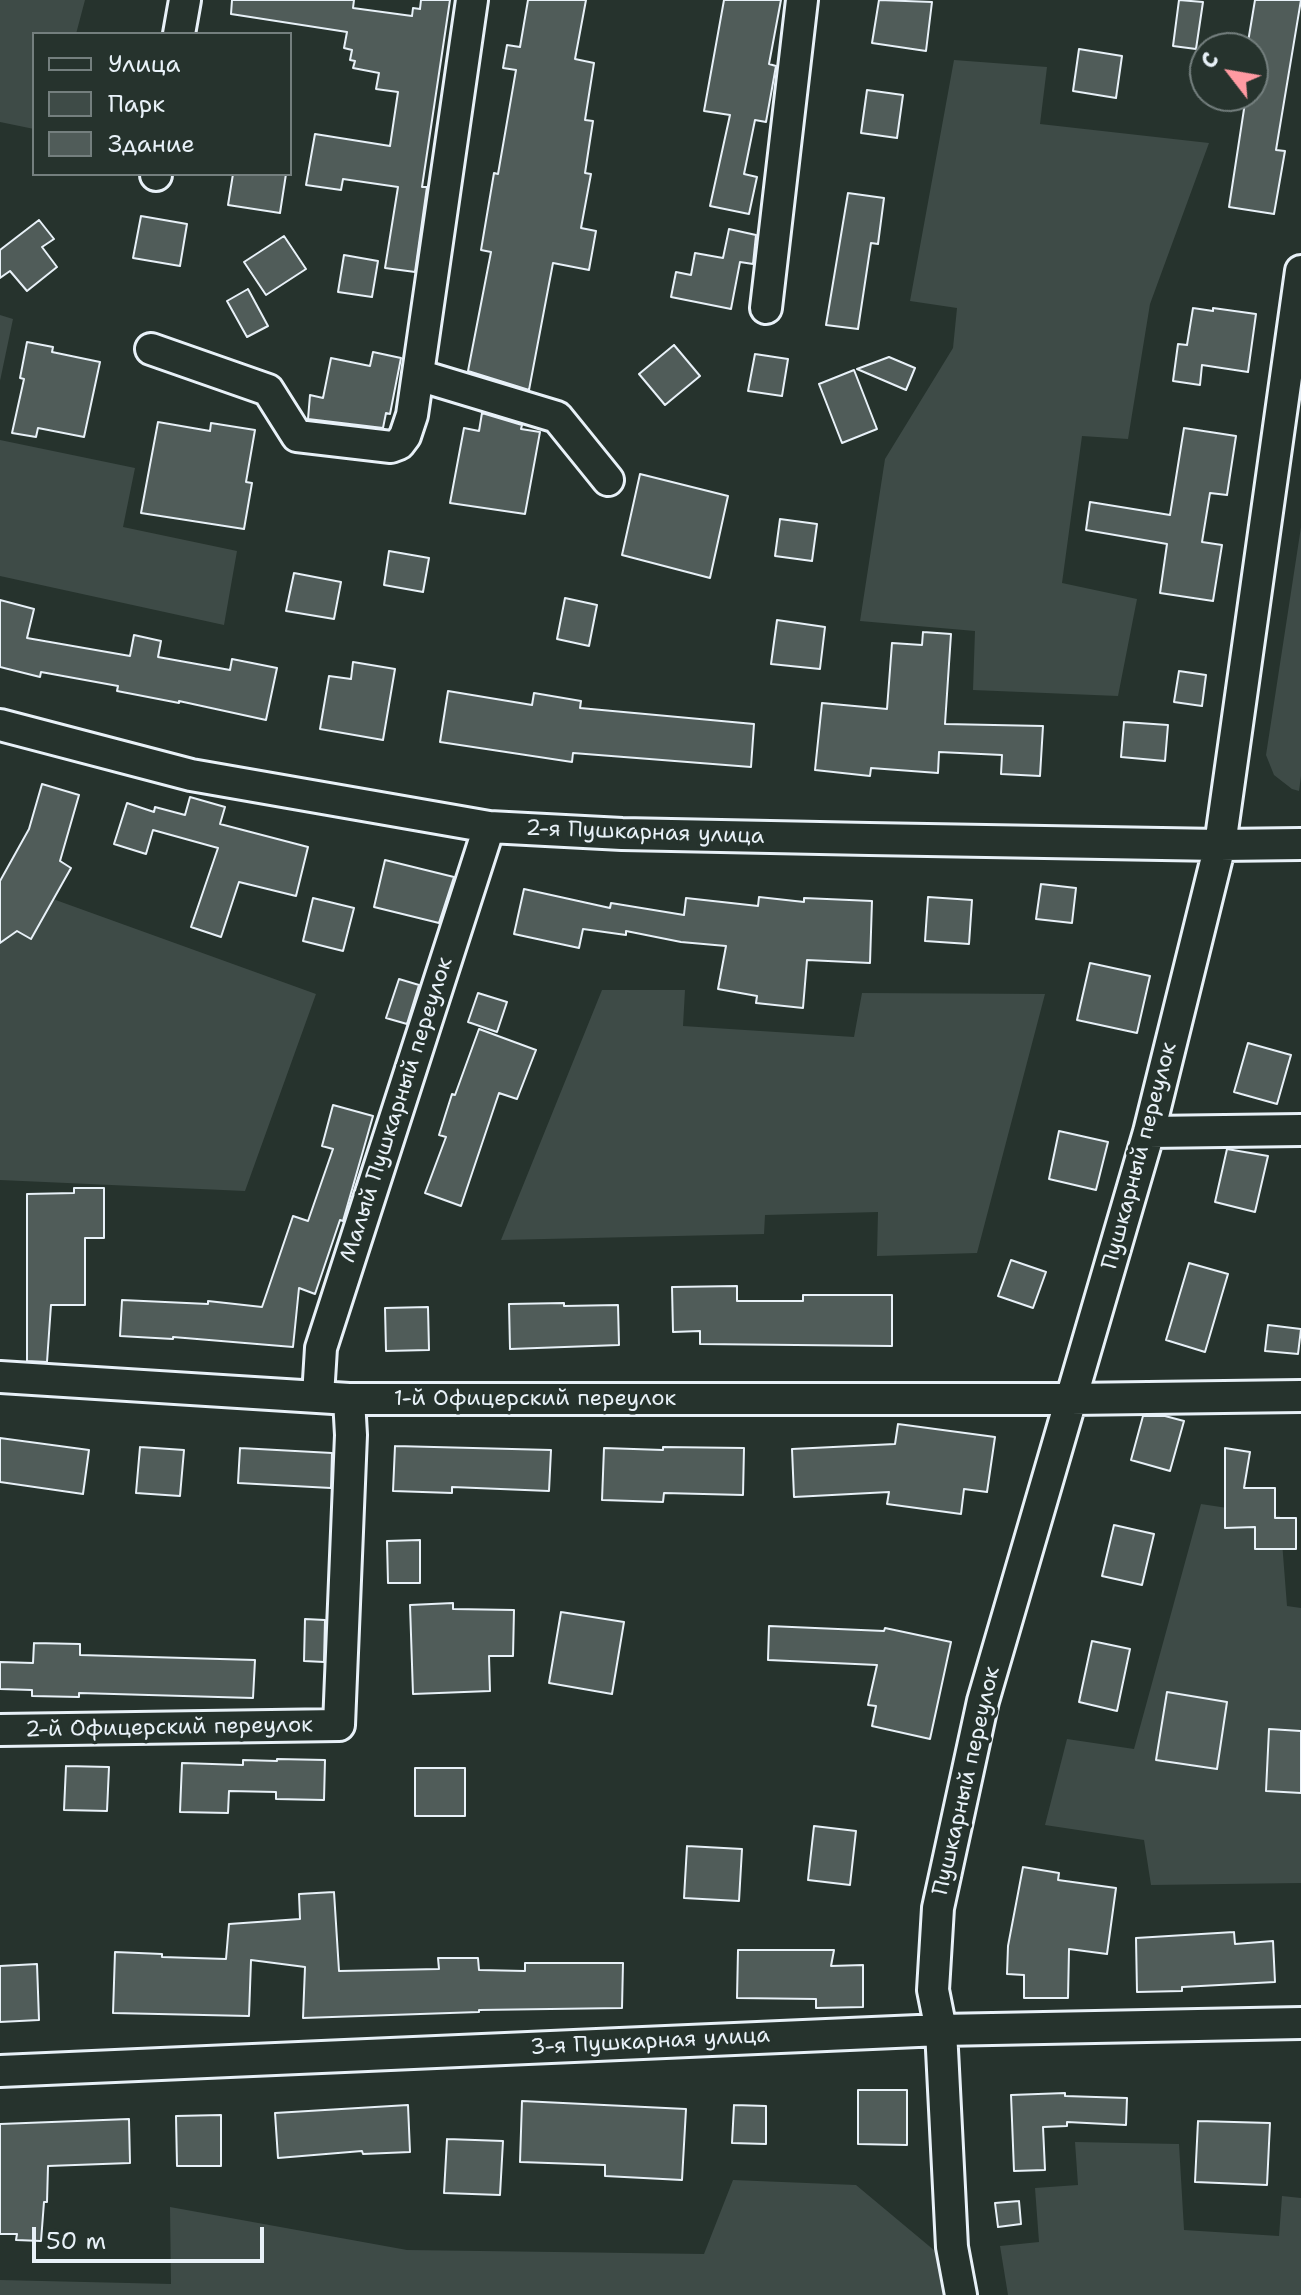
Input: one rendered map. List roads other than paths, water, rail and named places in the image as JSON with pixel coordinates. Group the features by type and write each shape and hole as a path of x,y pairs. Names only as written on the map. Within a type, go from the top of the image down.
{"street":[{"path":"179,32 185,0"},
{"path":"151,349 268,390 297,436 391,447 399,444 412,415 472,0"},
{"path":"766,308 802,0"},
{"name":"Пушкарный переулок","path":"961,2295 952,2247 941,2030 933,1990 938,1908 983,1701 1149,1132 1220,845 1301,271"},
{"path":"418,375 557,417 608,480"},
{"name":"2-я Пушкарная улица","path":"0,725 191,775 489,827 668,835 1301,844"},
{"name":"Малый Пушкарный переулок","path":"318,1396 321,1348 489,827"},
{"path":"1149,1132 1301,1130"},
{"name":"1-й Офицерский переулок","path":"0,1377 349,1399 1301,1396"},
{"name":"2-й Офицерский переулок","path":"0,1730 339,1725 351,1435 349,1399"},
{"name":"3-я Пушкарная улица","path":"0,2071 941,2030 1301,2023"}]}
